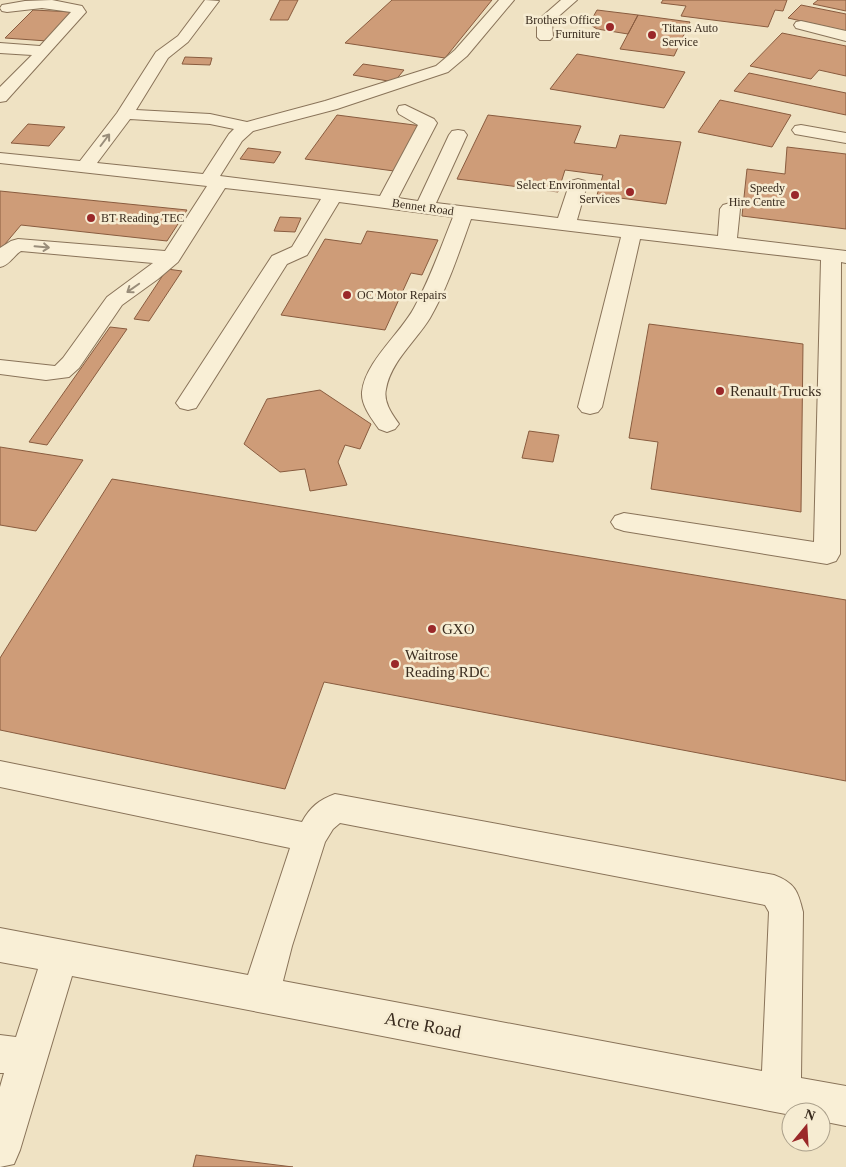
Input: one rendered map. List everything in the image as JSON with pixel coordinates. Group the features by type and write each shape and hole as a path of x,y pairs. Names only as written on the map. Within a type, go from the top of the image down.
{"street":[{"path":"125,114 210,120 247,127 330,105 442,69 461,53 507,0"},
{"path":"545,37 544,21 570,0"},
{"path":"85,167 125,114 132,100 162,56 183,39 212,2"},
{"path":"0,97 79,12 77,9 59,5 29,4 4,11"},
{"path":"801,25 846,36"},
{"path":"0,48 44,51"},
{"path":"386,202 428,123 405,110"},
{"path":"0,367 46,373 61,372 71,363 114,301 151,275 171,258 214,181 235,138 247,127"},
{"path":"801,130 846,138"},
{"path":"425,207 458,135"},
{"name":"Bennet Road","path":"0,158 214,181 838,256"},
{"path":"566,224 578,185"},
{"path":"188,403 278,260 300,251 333,195"},
{"path":"727,243 730,208"},
{"path":"387,424 376,407 373,392 378,376 419,318 433,292 464,212"},
{"path":"590,407 632,232"},
{"path":"0,261 9,250 18,245 171,258"},
{"path":"624,522 826,554 838,256"},
{"path":"0,774 310,838"},
{"path":"261,994 274,946 310,838 321,818 336,808 774,891 783,899 786,912 781,1093"},
{"name":"Acre Road","path":"0,945 846,1106"},
{"path":"0,1150 14,1056 60,956"}],"building":[{"path":"280,0 298,0 288,20 270,20"},
{"path":"392,0 492,0 445,58 345,43"},
{"path":"663,0 787,0 783,11 775,10 768,27 681,16 686,6 661,3"},
{"path":"818,0 846,0 846,11 813,4"},
{"path":"801,5 846,14 846,31 788,18"},
{"path":"33,10 73,12 47,41 5,38"},
{"path":"597,10 638,15 628,34 597,29 589,24"},
{"path":"638,15 690,22 674,56 620,49"},
{"path":"782,33 846,46 846,76 819,70 811,79 750,66"},
{"path":"577,54 685,72 664,108 550,89"},
{"path":"185,57 212,58 210,65 182,64"},
{"path":"363,64 404,70 394,82 353,75"},
{"path":"749,73 846,93 846,115 734,91"},
{"path":"720,100 791,115 772,147 698,132"},
{"path":"337,115 422,126 394,171 305,159"},
{"path":"488,115 581,126 574,143 616,148 620,135 681,142 666,204 597,195 603,175 565,170 558,192 457,179"},
{"path":"28,124 65,127 49,146 11,143"},
{"name":"Speedy Hire Centre","path":"787,147 846,154 846,229 742,216 747,169 785,174"},
{"path":"248,148 281,152 274,163 240,159"},
{"name":"BT Reading TEC","path":"0,191 187,210 167,241 21,225 0,250"},
{"path":"280,217 301,218 295,232 274,231"},
{"name":"OC Motor Repairs","path":"367,231 438,240 422,275 411,273 385,330 281,315 325,239 361,244"},
{"path":"167,269 182,271 149,321 134,319"},
{"name":"Renault Trucks","path":"649,324 803,344 801,512 651,489 658,442 629,438"},
{"path":"110,327 127,329 47,445 29,442"},
{"path":"320,390 371,424 360,449 345,445 338,462 347,485 310,491 305,469 280,472 244,444 267,399"},
{"path":"529,431 559,435 553,462 522,458"},
{"path":"0,447 83,460 36,531 0,525"},
{"name":"GXO","path":"112,479 846,600 846,781 324,682 285,789 0,730 0,658"},
{"path":"196,1155 293,1167 193,1167"}],"place":[{"name":"Brothers Office Furniture","path":"610,27"},
{"name":"Titans Auto Service","path":"652,35"},
{"name":"Select Environmental Services","path":"630,192"},
{"name":"Speedy Hire Centre","path":"795,195"},
{"name":"BT Reading TEC","path":"91,218"},
{"name":"OC Motor Repairs","path":"347,295"},
{"name":"Renault Trucks","path":"720,391"},
{"name":"GXO","path":"432,629"},
{"name":"Waitrose Reading RDC","path":"395,664"}]}
